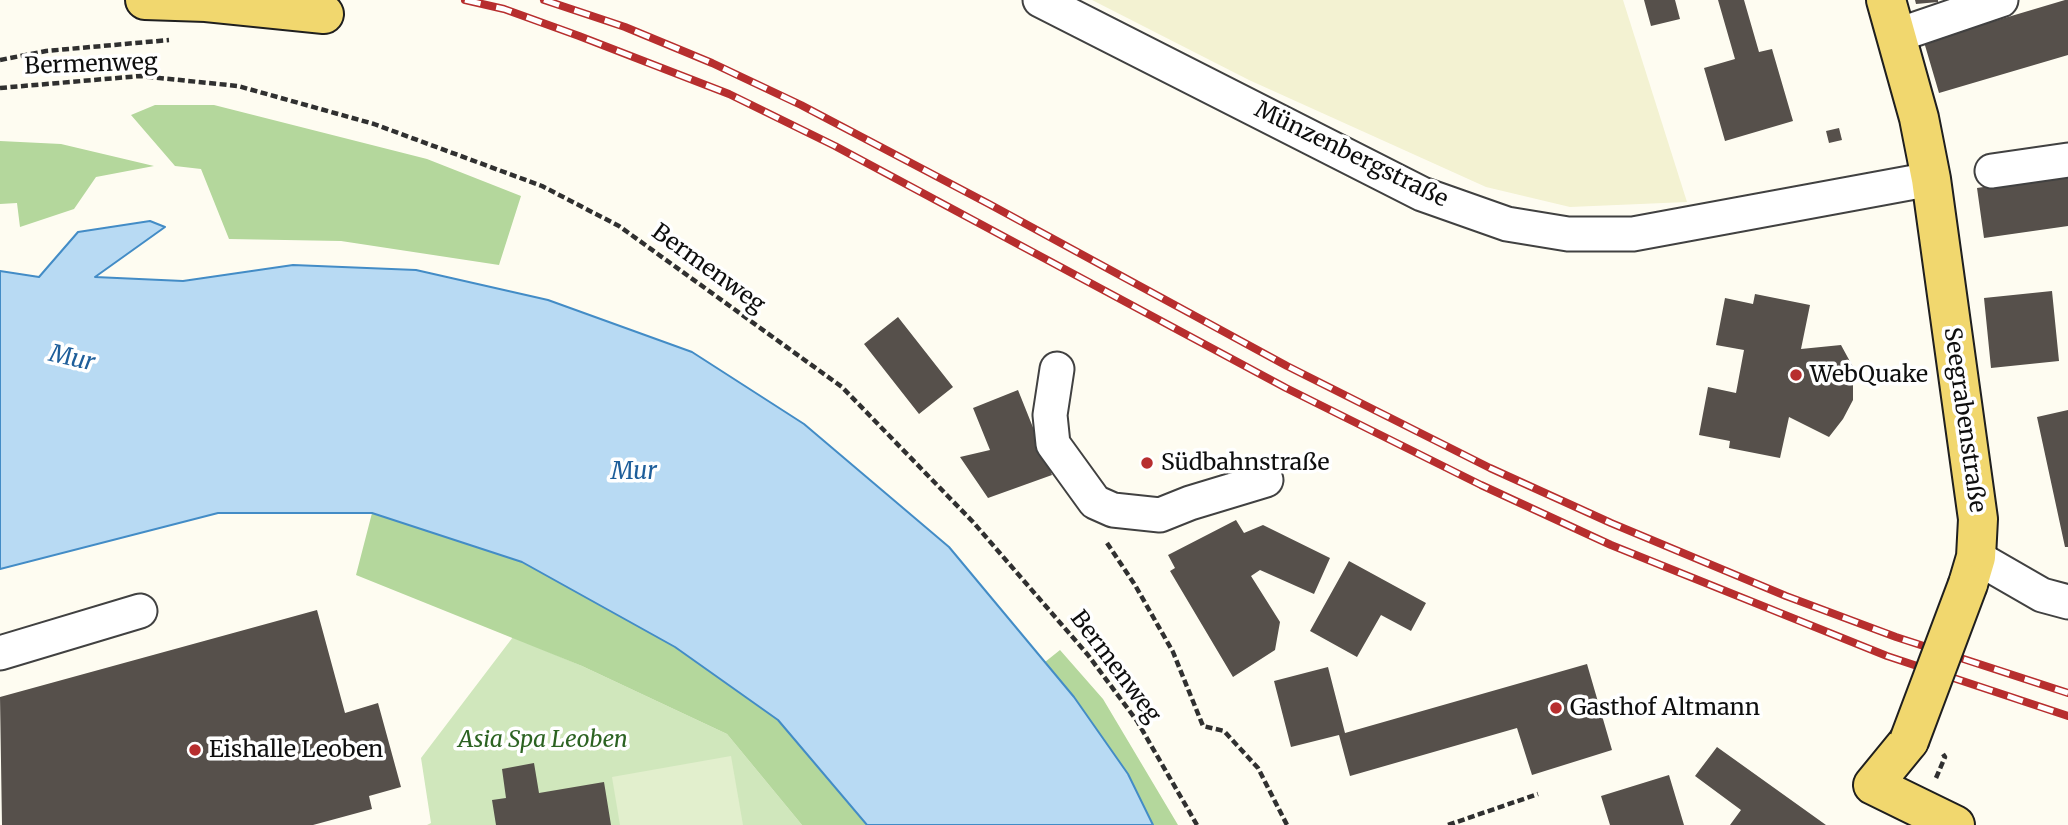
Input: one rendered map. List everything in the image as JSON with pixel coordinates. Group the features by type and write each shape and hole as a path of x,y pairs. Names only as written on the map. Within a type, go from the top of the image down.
{"main road":[{"path":"145,0 206,2 324,14"},
{"name":"Seegrabenstraße","path":"1890,18 1919,118 1931,179 1978,519 1972,570 1909,741 1873,785 1955,825"}],"street":[{"name":"Münzenbergstraße","path":"1040,0 1422,194 1507,224 1568,234 1633,234 1931,179"},
{"name":"Seegrabenstraße","path":"1890,18 2001,0"},
{"path":"1992,171 2068,160"},
{"path":"1057,369 1051,415 1053,444 1095,502 1113,510 1160,515 1190,502 1266,480"},
{"path":"1972,570 2068,602"},
{"path":"0,653 139,611"}],"path":[{"name":"Bermenweg","path":"0,88 140,76 239,86 374,124 413,138 542,186 619,226 842,387 973,522 1088,655 1137,721 1197,825"},
{"path":"1135,585 1173,652 1203,726 1224,731 1258,768 1287,825"},
{"path":"1448,825 1538,794"}],"green space":[{"path":"1092,0 1623,0 1687,202 1570,207 1486,187 1249,80"},
{"path":"155,105 214,105 427,159 521,196 499,265 341,241 229,239 201,169 175,166 131,115"},
{"path":"0,141 61,144 154,166 96,177 74,209 20,227 17,203 0,204"},
{"path":"372,513 522,562 675,647 778,720 867,825 802,825 727,734 582,666 356,575"},
{"name":"Asia Spa Leoben","path":"513,637 727,734 802,825 427,825 431,823 421,758"},
{"path":"1060,650 1103,699 1178,825 1153,825 1128,774 1074,697 1045,662"},
{"path":"731,756 743,825 620,825 612,777"}],"water":[{"name":"Mur","path":"150,221 165,227 95,277 183,281 293,265 416,270 548,300 692,352 804,424 949,547 1074,697 1128,774 1153,825 867,825 778,720 675,647 522,562 372,513 218,513 0,569 0,271 39,277 78,232"}],"building":[{"path":"1644,0 1675,0 1680,19 1651,26"},
{"path":"1718,0 1744,0 1759,52 1772,49 1793,121 1725,141 1704,68 1735,59"},
{"path":"1915,0 1938,0 1938,2 1916,4"},
{"path":"2068,0 2068,55 1939,93 1924,42"},
{"path":"1839,128 1842,140 1829,143 1826,131"},
{"path":"2068,174 2068,226 1984,238 1977,188"},
{"path":"2052,291 2059,361 1991,368 1984,298"},
{"name":"WebQuake","path":"1755,294 1810,305 1801,349 1841,345 1853,367 1853,400 1829,437 1789,417 1780,458 1729,448 1730,441 1699,435 1708,387 1736,393 1744,350 1716,345 1725,298 1753,304"},
{"path":"898,317 953,387 919,414 864,344"},
{"path":"1018,390 1052,475 988,498 960,457 990,450 973,408"},
{"path":"2068,410 2068,547 2065,547 2037,417"},
{"path":"1236,520 1244,533 1263,525 1330,558 1314,594 1260,570 1251,576 1280,622 1275,650 1233,677 1170,571 1175,568 1168,555"},
{"path":"1349,561 1426,603 1411,631 1381,615 1357,657 1310,631"},
{"name":"Eishalle Leoben","path":"317,610 345,713 378,703 401,787 369,796 372,809 313,825 2,825 0,697"},
{"path":"1587,664 1612,750 1532,775 1517,728 1350,776 1339,735 1291,747 1274,681 1328,667 1345,733"},
{"path":"1717,747 1826,825 1730,825 1741,810 1695,776"},
{"path":"534,763 539,793 604,782 611,825 496,825 492,800 506,798 502,769"},
{"path":"1669,775 1684,825 1610,825 1601,796"}],"railway":[{"path":"465,0 504,9 729,94 835,146 1286,388 1481,485 1611,545 1887,656 2068,716"},
{"path":"544,0 625,27 712,63 801,105 1287,366 1490,468 1611,523 1786,596 1896,637 2068,693"}],"place":[{"name":"WebQuake","path":"1796,375"},
{"name":"Südbahnstraße","path":"1147,463"},
{"name":"Gasthof Altmann","path":"1556,708"},
{"name":"Eishalle Leoben","path":"195,750"}]}
